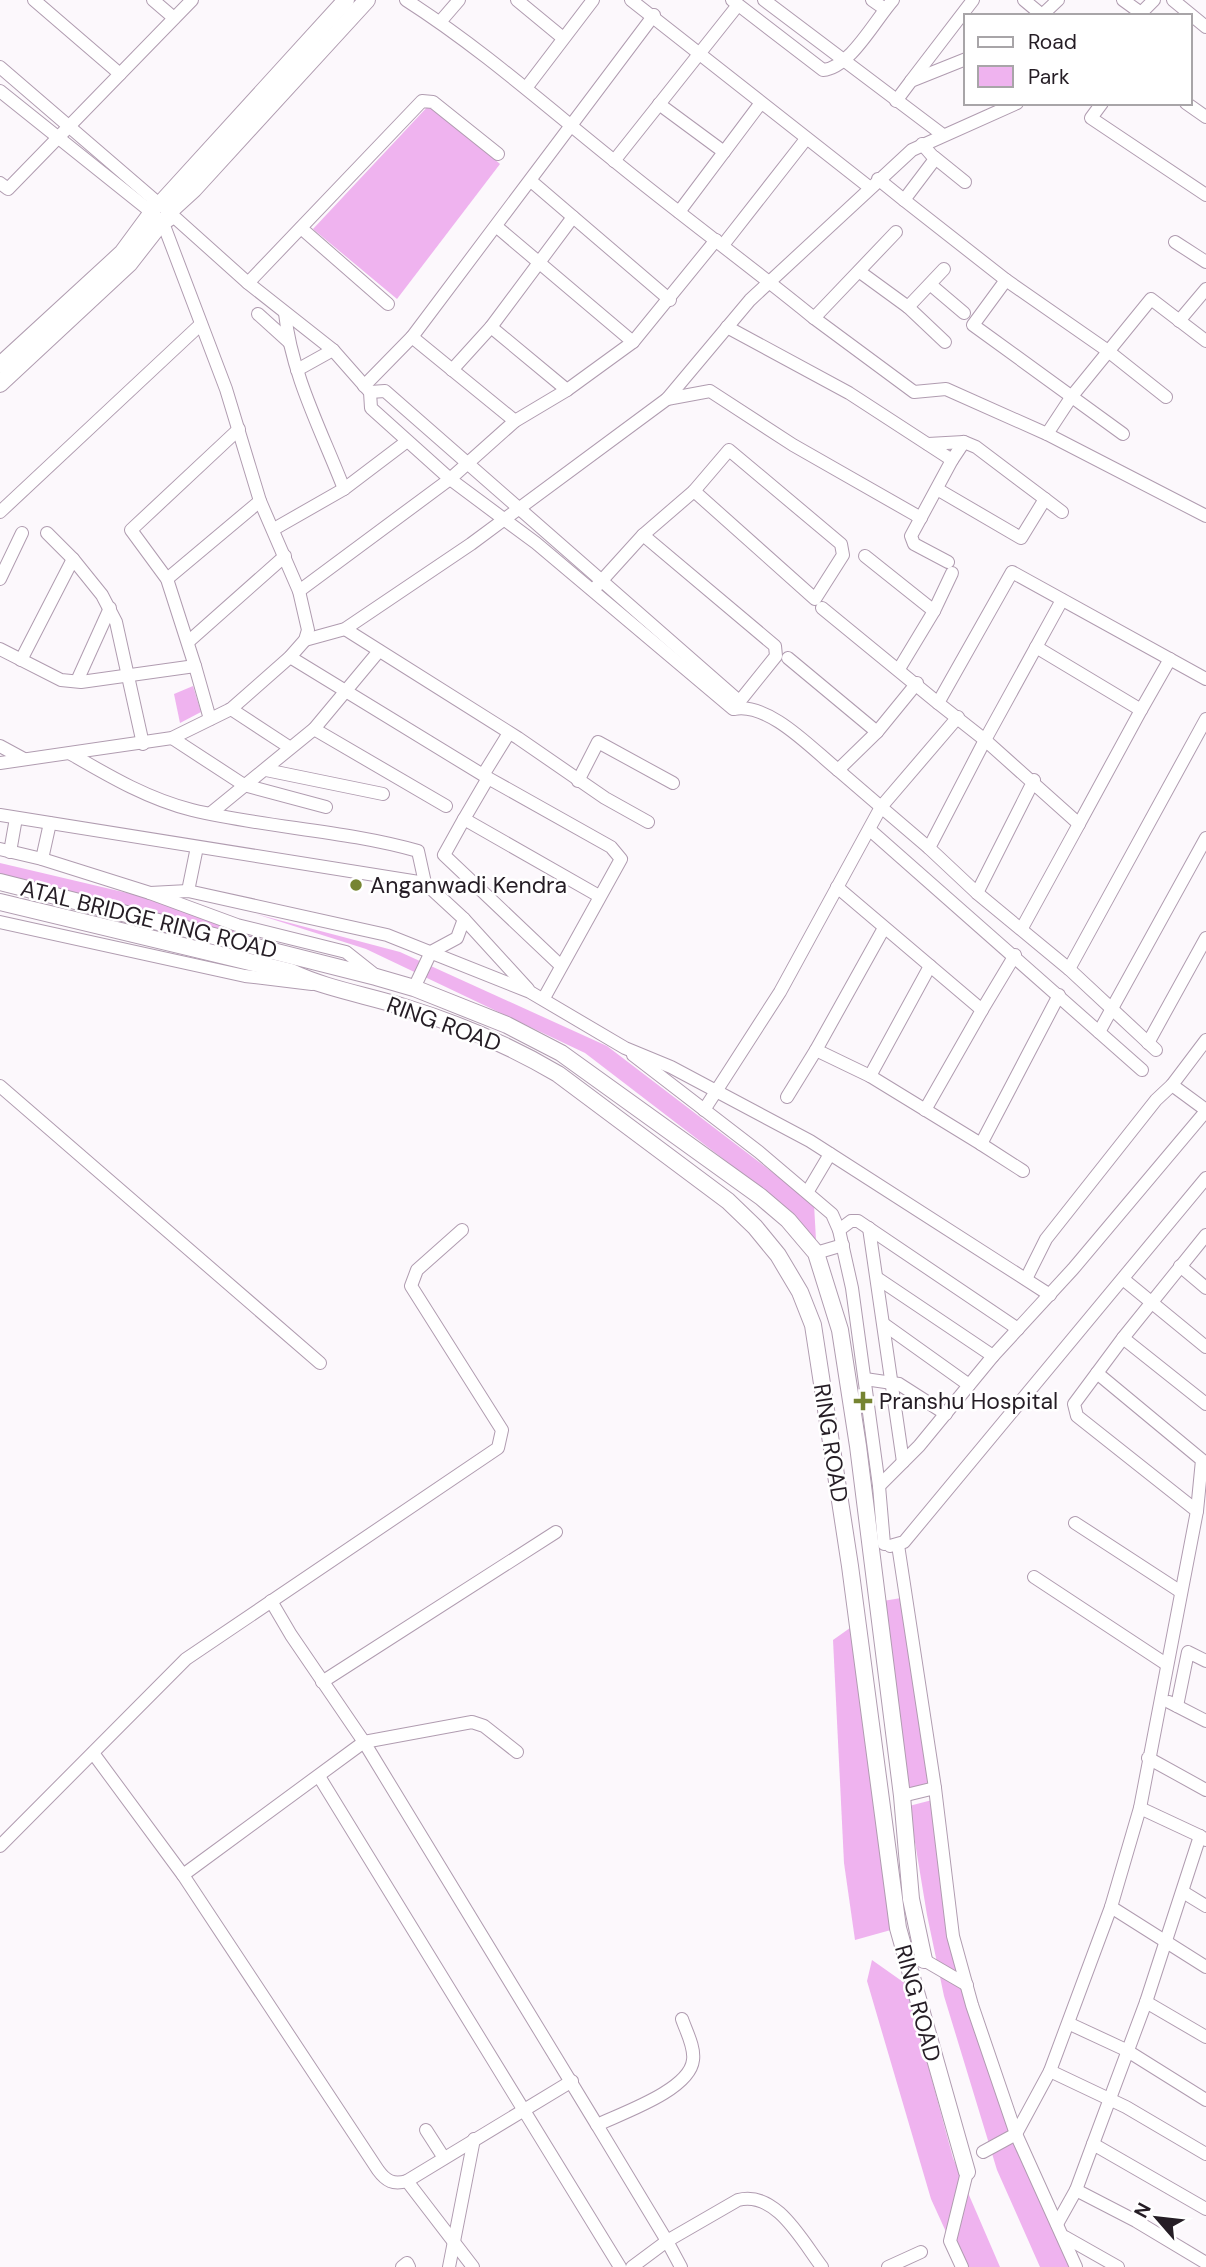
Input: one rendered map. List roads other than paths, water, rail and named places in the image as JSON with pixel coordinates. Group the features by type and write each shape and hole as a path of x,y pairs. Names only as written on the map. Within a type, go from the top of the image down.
{"main road":[{"path":"0,365 122,253 161,213 346,0"},
{"path":"0,384 129,264 161,213 194,189 367,0"},
{"name":"ATAL BRIDGE RING ROAD","path":"0,883 294,964"},
{"name":"RING ROAD","path":"0,902 294,964 376,977 414,988 507,1025 561,1054 761,1197 788,1220 816,1253 840,1330 902,1796 911,1899 924,1960"},
{"name":"RING ROAD","path":"294,964 316,984 405,1007 529,1057 569,1082 728,1201 755,1227 778,1255 800,1292 813,1325 850,1566 898,1928 967,2172"}],"street":[{"path":"34,0 120,74"},
{"path":"153,0 174,18"},
{"path":"3,190 59,139 192,0"},
{"path":"406,0 440,22 574,125 614,161 814,318 914,392 946,388 1046,434 1206,516"},
{"path":"440,22 459,0"},
{"path":"517,0 564,38"},
{"path":"526,88 593,0"},
{"path":"631,0 806,139 904,200 1006,280 1108,351 1166,397"},
{"path":"764,0 943,135"},
{"path":"614,161 735,2 817,66 832,69 844,61 889,5 873,0"},
{"path":"896,101 973,0"},
{"path":"1024,0 1041,14"},
{"path":"1043,14 1058,0"},
{"path":"1123,0 1139,14 1154,0"},
{"path":"1173,0 1190,14"},
{"path":"367,389 412,337 654,16"},
{"path":"1192,16 1206,27"},
{"path":"911,80 964,60"},
{"path":"0,67 161,213 239,429 260,500 299,591 307,617 305,640"},
{"path":"0,91 59,139 161,213 333,350 367,389 371,408 450,479 504,519 541,538"},
{"path":"248,283 422,101 433,102 498,154"},
{"path":"659,104 724,152"},
{"path":"679,212 760,104"},
{"path":"0,762 172,738 231,709 290,657 305,640 345,629 504,519 667,399 727,327 770,282 874,183 922,144 1012,105"},
{"path":"1101,105 1091,118 1206,195"},
{"path":"1188,105 1206,117"},
{"path":"299,591 450,479 515,421 567,390 633,342 806,139"},
{"path":"922,144 965,182"},
{"path":"904,200 934,157"},
{"path":"531,181 670,300"},
{"path":"452,370 491,327 573,217"},
{"path":"496,227 633,342"},
{"path":"300,228 388,304"},
{"path":"814,318 896,232"},
{"path":"1175,242 1206,262"},
{"path":"908,307 944,269"},
{"path":"860,272 908,307 945,342"},
{"path":"1006,280 973,325 1123,434"},
{"path":"931,285 964,313"},
{"path":"1179,321 1206,289"},
{"path":"1046,434 1072,396 1151,299 1206,341"},
{"path":"285,313 297,370 344,489"},
{"path":"258,314 289,342"},
{"path":"0,512 200,325"},
{"path":"491,327 567,390"},
{"path":"727,327 849,393 952,460"},
{"path":"412,337 515,421"},
{"path":"297,370 333,350"},
{"path":"367,389 385,391 517,508 541,538 596,587 738,706 768,714 838,771 929,848 977,893 1069,969 1152,1046 1206,938"},
{"path":"667,399 710,391 793,445 921,518"},
{"path":"210,719 167,579 131,530 239,429"},
{"path":"274,529 344,489 406,442"},
{"path":"928,444 964,442 976,447 1062,512"},
{"path":"899,669 934,611 950,568 911,540 964,442"},
{"path":"596,587 643,535 694,491 729,450 841,544 843,555 819,597 810,597 694,491"},
{"path":"937,489 1021,538 1045,499"},
{"path":"167,579 260,500"},
{"path":"0,579 22,533"},
{"path":"47,533 73,559 110,608 129,677 143,744"},
{"path":"643,535 775,646 776,656 738,706"},
{"path":"188,642 285,556"},
{"path":"865,556 934,611"},
{"path":"21,660 73,559"},
{"path":"938,703 1012,572 1206,679"},
{"path":"929,848 1062,600"},
{"path":"76,681 110,608"},
{"path":"822,608 917,682 938,703 1034,780 1079,824"},
{"path":"345,629 509,733 578,781 648,822"},
{"path":"1036,647 1141,710"},
{"path":"0,649 61,680 129,677 195,666"},
{"path":"211,813 314,729 379,651"},
{"path":"290,657 482,775 509,733"},
{"path":"788,658 877,732"},
{"path":"1022,928 1170,659"},
{"path":"838,771 877,732 917,682"},
{"path":"231,709 289,747"},
{"path":"704,1110 780,992 881,807 958,717"},
{"path":"1069,969 1206,719"},
{"path":"314,729 446,806"},
{"path":"172,738 244,785 326,807"},
{"path":"578,781 598,741 673,783"},
{"path":"0,746 24,759"},
{"path":"71,753 128,787 191,810 310,828 418,852 425,883"},
{"path":"266,770 383,794"},
{"path":"544,998 559,965 621,859 611,847 488,778 444,855 559,965"},
{"path":"977,893 1034,780"},
{"path":"0,815 425,883 464,919 530,992"},
{"path":"16,818 5,850 150,893 237,925 346,952 376,977"},
{"path":"464,819 599,896"},
{"path":"42,859 50,823"},
{"path":"870,830 1015,955 1142,1070"},
{"path":"1099,1032 1206,838"},
{"path":"188,891 197,847"},
{"path":"837,887 982,1010"},
{"path":"150,893 188,891 387,935 544,998 625,1048 808,1191 832,1214 839,1230 852,1288 879,1486 884,1544 872,1560 850,1566"},
{"path":"414,988 431,952 457,938 464,919"},
{"path":"0,922 245,976 286,983 316,984"},
{"path":"787,1097 884,928"},
{"path":"925,1110 1015,955"},
{"path":"870,1076 930,966"},
{"path":"981,1144 1059,995"},
{"path":"1026,1279 1046,1239 1206,1040"},
{"path":"625,1048 671,1067 830,1154 1050,1295"},
{"path":"816,1049 870,1076 1023,1171"},
{"path":"879,1486 1050,1295 1206,1111 1172,1085"},
{"path":"0,1086 320,1363"},
{"path":"808,1191 830,1154"},
{"path":"884,1544 898,1545 904,1542 1206,1178"},
{"path":"839,1230 851,1221 858,1221 1018,1329"},
{"path":"869,1228 903,1462"},
{"path":"0,1846 186,1659 498,1448 502,1442 502,1430 411,1286 417,1270 462,1230"},
{"path":"1198,1511 1077,1416 1074,1404 1151,1302 1206,1236"},
{"path":"816,1253 843,1245"},
{"path":"1180,1266 1206,1288"},
{"path":"877,1278 993,1356"},
{"path":"1123,1279 1206,1347"},
{"path":"885,1325 969,1385"},
{"path":"1123,1338 1206,1404"},
{"path":"983,2152 1016,2134 1050,2071 1070,2024 1111,1907 1140,1808 1181,1591 1200,1529 1198,1511 1205,1458 1097,1373"},
{"path":"865,1379 892,1382 946,1414"},
{"path":"1075,1523 1181,1591"},
{"path":"322,1682 556,1532"},
{"path":"898,1545 935,1788 953,1936 1016,2134 1065,2237 1076,2267"},
{"path":"1034,1577 1166,1664"},
{"path":"271,1601 364,1742 572,2081 681,2267"},
{"path":"1171,1643 1206,1661"},
{"path":"1177,1706 1188,1652"},
{"path":"1160,1697 1206,1721"},
{"path":"183,1875 320,1778 364,1742 472,1722 484,1726 517,1752"},
{"path":"93,1753 183,1875 378,2170 388,2181 397,2184 407,2181 523,2108 572,2081"},
{"path":"1148,1758 1206,1790"},
{"path":"320,1778 620,2267"},
{"path":"902,1796 935,1788"},
{"path":"1057,2224 1076,2190 1203,1838 1140,1808"},
{"path":"1183,1892 1206,1906"},
{"path":"1111,1907 1206,1967"},
{"path":"924,1960 967,1985"},
{"path":"1146,2001 1206,2037"},
{"path":"597,2125 676,2087 687,2077 694,2058 681,2019"},
{"path":"1070,2024 1126,2050 1206,2100"},
{"path":"1050,2071 1108,2098 1206,2154"},
{"path":"426,2130 444,2158"},
{"path":"449,2267 474,2139"},
{"path":"1093,2144 1206,2210"},
{"path":"962,2267 950,2241 967,2172"},
{"path":"407,2181 473,2267"},
{"path":"1076,2190 1136,2221 1206,2263"},
{"path":"632,2267 667,2241 738,2200 750,2197 775,2208 822,2267"},
{"path":"1065,2237 1118,2267"},
{"path":"888,2267 922,2252"},
{"path":"402,2267 407,2263 409,2267"}],"place":[{"name":"Anganwadi Kendra","path":"356,885"},
{"name":"Pranshu Hospital","path":"863,1401"}]}
